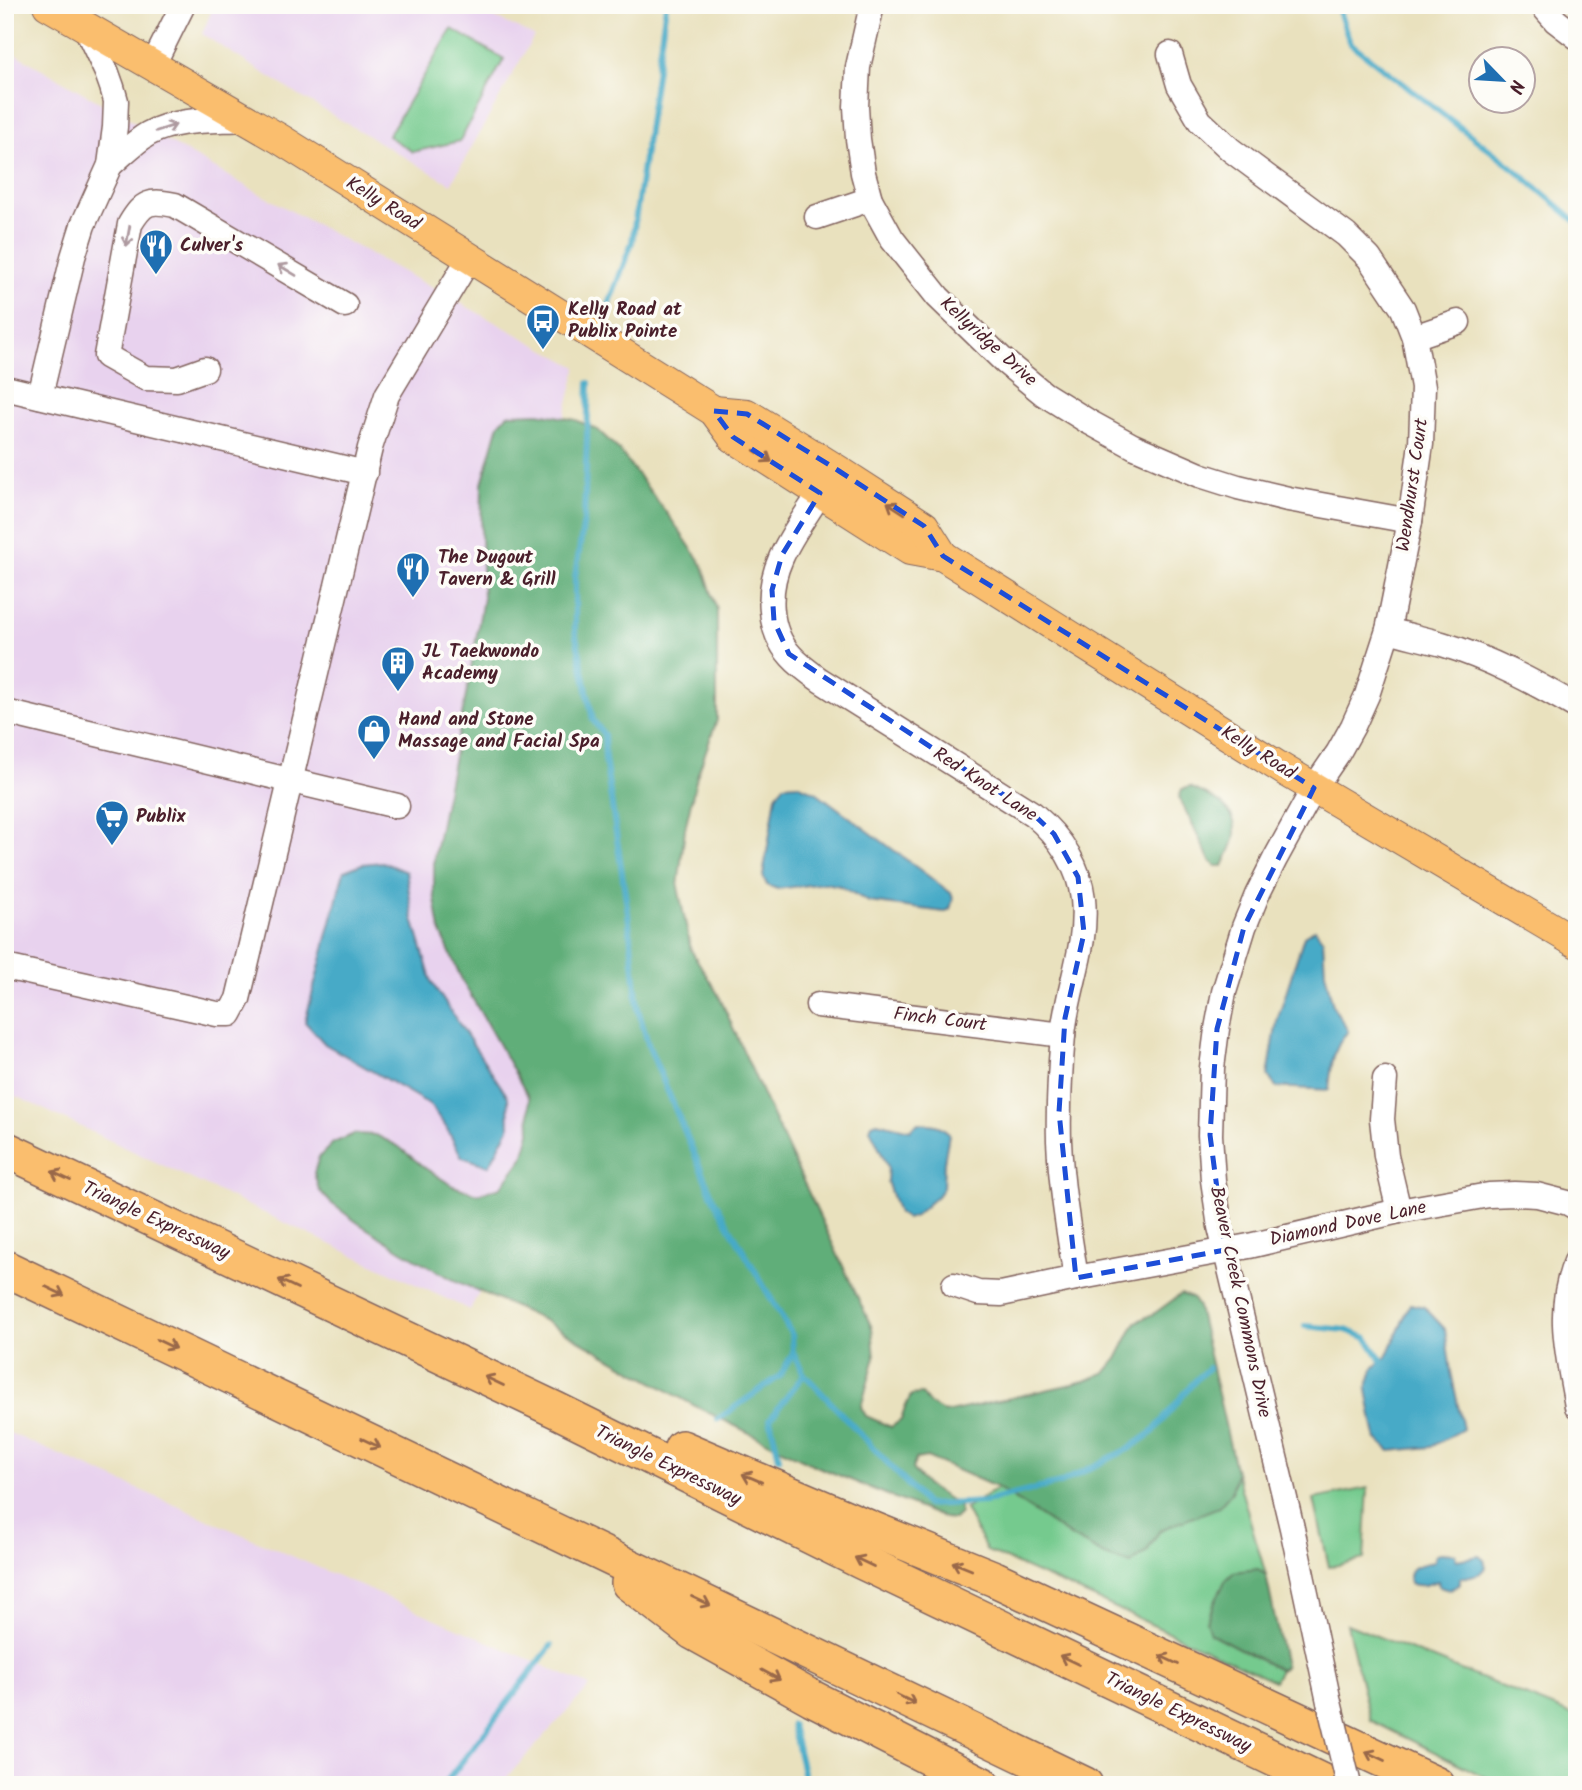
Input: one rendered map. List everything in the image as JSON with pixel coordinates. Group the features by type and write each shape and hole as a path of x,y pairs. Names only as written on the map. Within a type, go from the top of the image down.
{"highway":[{"name":"Triangle Expressway","path":"5,1149 555,1410 873,1567 1329,1785"},
{"path":"5,1268 1085,1785"},
{"path":"555,1410 612,1419 995,1579 1437,1785"},
{"path":"573,1540 693,1632 812,1698 983,1785"}],"main road":[{"name":"Kelly Road","path":"48,5 245,119 714,411 733,438 910,550 943,556 1314,788 1577,943"},
{"name":"Kelly Road","path":"714,411 747,414 839,471 923,526 943,556"}],"street":[{"path":"153,65 183,5"},
{"name":"Kellyridge Drive","path":"872,5 858,67 856,97 858,139 870,199 892,239 938,297 1005,362 1044,394 1089,422 1167,461 1238,487 1287,499 1410,521"},
{"path":"1542,5 1556,21 1577,37"},
{"path":"40,396 73,257 83,225 110,165 117,113 107,73 85,26"},
{"name":"Wendhurst Court","path":"1170,54 1179,85 1200,121 1231,150 1359,247 1375,265 1403,309 1414,337 1423,387 1421,444 1410,521 1388,630 1367,695 1353,726 1314,788"},
{"path":"110,165 149,133 162,128 194,122 245,119"},
{"path":"817,217 870,199"},
{"path":"205,369 177,379 145,378 106,356 130,224 140,208 156,201 176,205 345,305"},
{"path":"5,967 217,1014 230,1014 238,999 370,448 387,395 470,257"},
{"path":"1414,337 1458,322"},
{"path":"5,388 365,473"},
{"name":"Red Knot Lane","path":"820,493 775,571 771,607 779,638 789,654 806,670 1020,805 1055,834 1078,877 1084,907 1084,933 1065,1018 1060,1076 1059,1140 1066,1214 1076,1278"},
{"path":"1388,630 1469,653 1577,707"},
{"path":"5,712 397,806"},
{"name":"Beaver Creek Commons Drive","path":"1314,788 1275,859 1244,927 1224,992 1212,1068 1210,1135 1216,1203 1225,1250 1292,1528 1349,1785"},
{"name":"Finch Court","path":"818,1005 1063,1035"},
{"path":"1385,1079 1382,1119 1386,1156 1399,1211"},
{"name":"Diamond Dove Lane","path":"954,1286 978,1293 1001,1294 1225,1250 1399,1211 1489,1195 1537,1195 1577,1208"},
{"path":"1577,1259 1566,1293 1565,1335 1577,1406"}],"highlighted area":[{"path":"714,411 747,414 839,471 924,526 943,556 1314,788 1244,927 1217,1029 1210,1135 1225,1250 1076,1278 1059,1112 1065,1018 1084,933 1078,877 1054,834 1033,814 789,654 774,621 772,590 782,555 820,493 733,437"}],"shaded area":[{"path":"214,5 468,5 534,36 451,184 298,95 202,34"},
{"path":"5,48 251,189 577,367 564,419 543,1092 524,1203 470,1310 5,1091"},
{"path":"5,1431 590,1686 500,1785 5,1785"}],"green space":[{"path":"452,29 504,59 460,141 413,152 388,136"},
{"path":"539,413 576,420 598,430 619,450 703,566 717,610 717,720 697,776 685,829 678,887 691,950 719,996 872,1328 875,1357 861,1407 866,1416 891,1427 901,1420 911,1395 922,1394 930,1404 945,1413 1085,1381 1106,1372 1117,1359 1136,1322 1155,1313 1181,1294 1192,1298 1198,1307 1236,1472 1232,1492 1219,1507 1160,1530 1147,1551 1131,1564 1110,1558 1075,1539 998,1488 927,1457 916,1459 912,1469 926,1485 960,1506 960,1513 954,1519 944,1518 816,1466 697,1407 543,1320 452,1279 358,1223 331,1203 319,1190 314,1173 319,1157 333,1143 354,1134 376,1135 398,1146 453,1186 478,1194 501,1187 523,1158 530,1133 529,1098 462,980 440,930 434,893 434,857 483,598 482,484 499,424 508,414"},
{"path":"1190,787 1221,804 1232,816 1235,837 1223,866 1216,866 1210,861 1179,797 1182,789"},
{"path":"1236,1472 1266,1575 1257,1569 1210,1633 1280,1670 1274,1681 987,1551 965,1509 998,1488 1075,1539 1147,1551 1160,1530 1232,1492"},
{"path":"1368,1488 1364,1559 1329,1567 1314,1499"},
{"path":"1257,1569 1266,1575 1285,1666 1280,1670 1210,1633 1206,1621 1225,1581 1234,1572"},
{"path":"1347,1624 1577,1717 1577,1785 1501,1785 1370,1720"}],"water":[{"path":"797,784 816,792 951,893 953,899 950,909 944,912 869,902 840,886 825,883 777,889 767,885 763,876 776,796 784,785"},
{"path":"382,862 406,872 413,919 432,983 508,1097 509,1128 489,1166 462,1157 446,1127 429,1104 325,1044 305,1022 344,871 362,864"},
{"path":"1315,929 1323,940 1325,972 1333,1006 1348,1031 1335,1052 1329,1090 1276,1087 1268,1076 1277,1021 1304,936"},
{"path":"877,1122 910,1130 918,1123 931,1124 943,1128 949,1134 943,1188 915,1216 907,1219 898,1213 887,1181 888,1167 870,1129 872,1124"},
{"path":"1410,1304 1424,1307 1445,1329 1463,1429 1431,1447 1390,1451 1376,1438 1367,1390 1373,1369 1388,1355"},
{"path":"1439,1553 1455,1554 1456,1560 1479,1556 1486,1567 1478,1574 1460,1578 1460,1584 1449,1590 1439,1587 1438,1581 1421,1585 1410,1583 1412,1569 1434,1562 1434,1557"}],"waterway":[{"path":"608,307 632,242 666,5"},
{"path":"1337,5 1350,43 1512,167 1577,222"},
{"path":"589,383 584,520 575,577 575,631 593,720 604,735 638,1009 649,1047 713,1198 792,1335 793,1353 804,1374 770,1419 779,1458"},
{"path":"1305,1326 1346,1330 1367,1338 1386,1367"},
{"path":"718,1419 780,1376 793,1353"},
{"path":"804,1374 927,1505 984,1502 1060,1483 1130,1448 1153,1432 1208,1368"},
{"path":"444,1785 551,1646"},
{"path":"792,1725 806,1785"}],"place":[{"name":"Culver's","path":"156,276"},
{"name":"Kelly Road at Publix Pointe","path":"543,351"},
{"name":"The Dugout Tavern & Grill","path":"413,599"},
{"name":"JL Taekwondo Academy","path":"398,693"},
{"name":"Hand and Stone Massage and Facial Spa","path":"374,761"},
{"name":"Publix","path":"112,847"}]}
